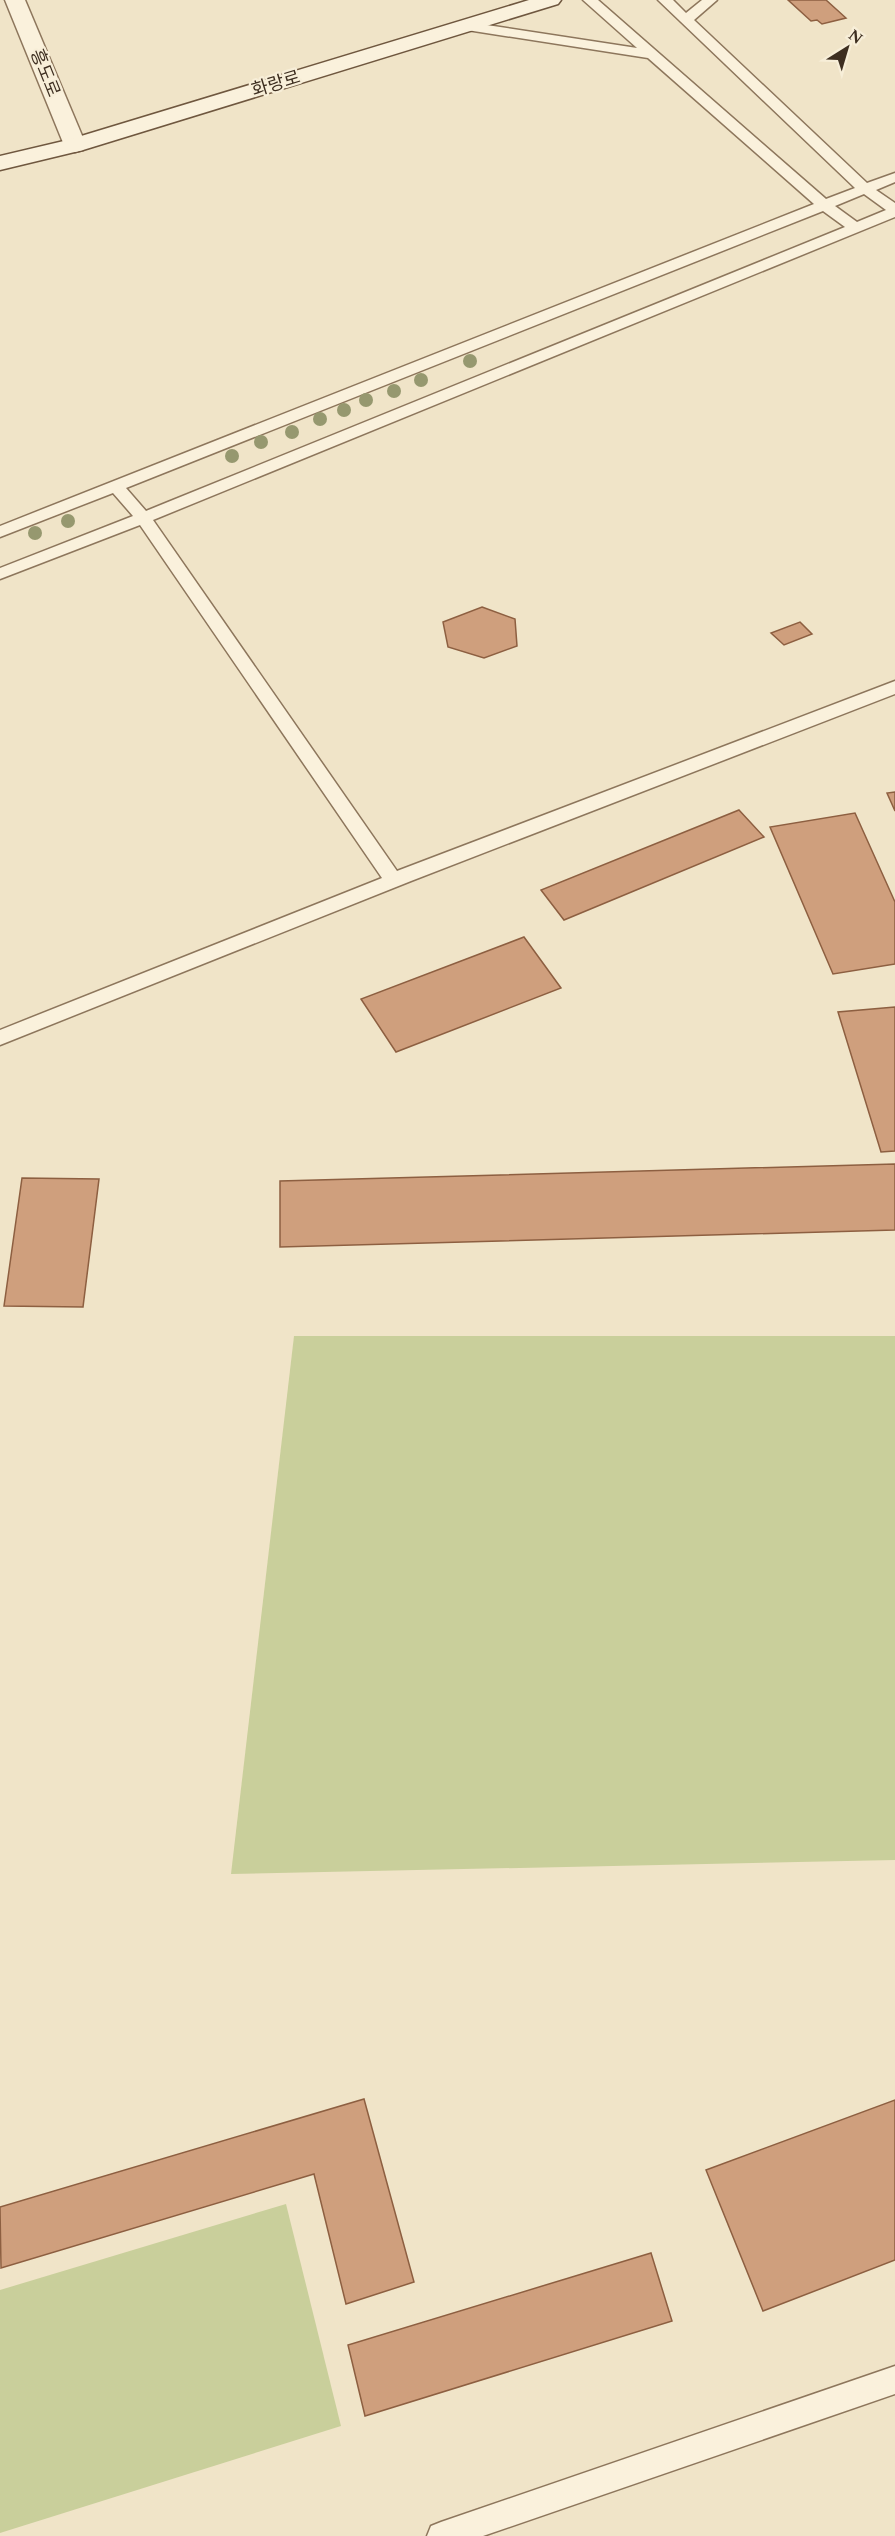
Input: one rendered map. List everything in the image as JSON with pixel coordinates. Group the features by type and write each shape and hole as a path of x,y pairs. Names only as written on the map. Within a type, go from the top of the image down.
{"main road":[{"name":"흥도로","path":"15,0 75,145"},
{"name":"화랑로","path":"0,163 75,145 551,0"}],"lane":[{"path":"590,0 824,205 856,229"},
{"path":"0,574 856,229 895,211 864,188 665,0"},
{"path":"686,20 710,0"},
{"path":"467,26 651,54"},
{"path":"0,532 395,373 895,177"},
{"path":"116,487 143,518 393,880"},
{"path":"0,1038 393,880 895,687"},
{"path":"441,2536 895,2380"}],"green space":[{"path":"294,1336 895,1336 895,1860 231,1874"},
{"path":"286,2204 341,2426 0,2533 0,2290"}],"building":[{"path":"788,0 826,0 846,18 822,24 817,20 811,21"},
{"path":"482,607 515,619 517,646 484,658 448,647 443,622"},
{"path":"800,622 812,634 784,645 771,633"},
{"path":"895,792 895,811 887,793"},
{"path":"739,810 764,837 564,920 541,890"},
{"path":"855,813 895,902 895,964 833,974 770,827"},
{"path":"524,937 561,988 396,1052 361,999"},
{"path":"895,1007 895,1151 881,1152 838,1012"},
{"path":"895,1164 895,1230 280,1247 280,1181"},
{"path":"22,1178 99,1179 83,1307 4,1306"},
{"path":"364,2099 414,2282 346,2304 314,2174 1,2268 0,2207"},
{"path":"895,2100 895,2260 763,2311 706,2170"},
{"path":"651,2253 672,2321 365,2416 348,2345"}]}
